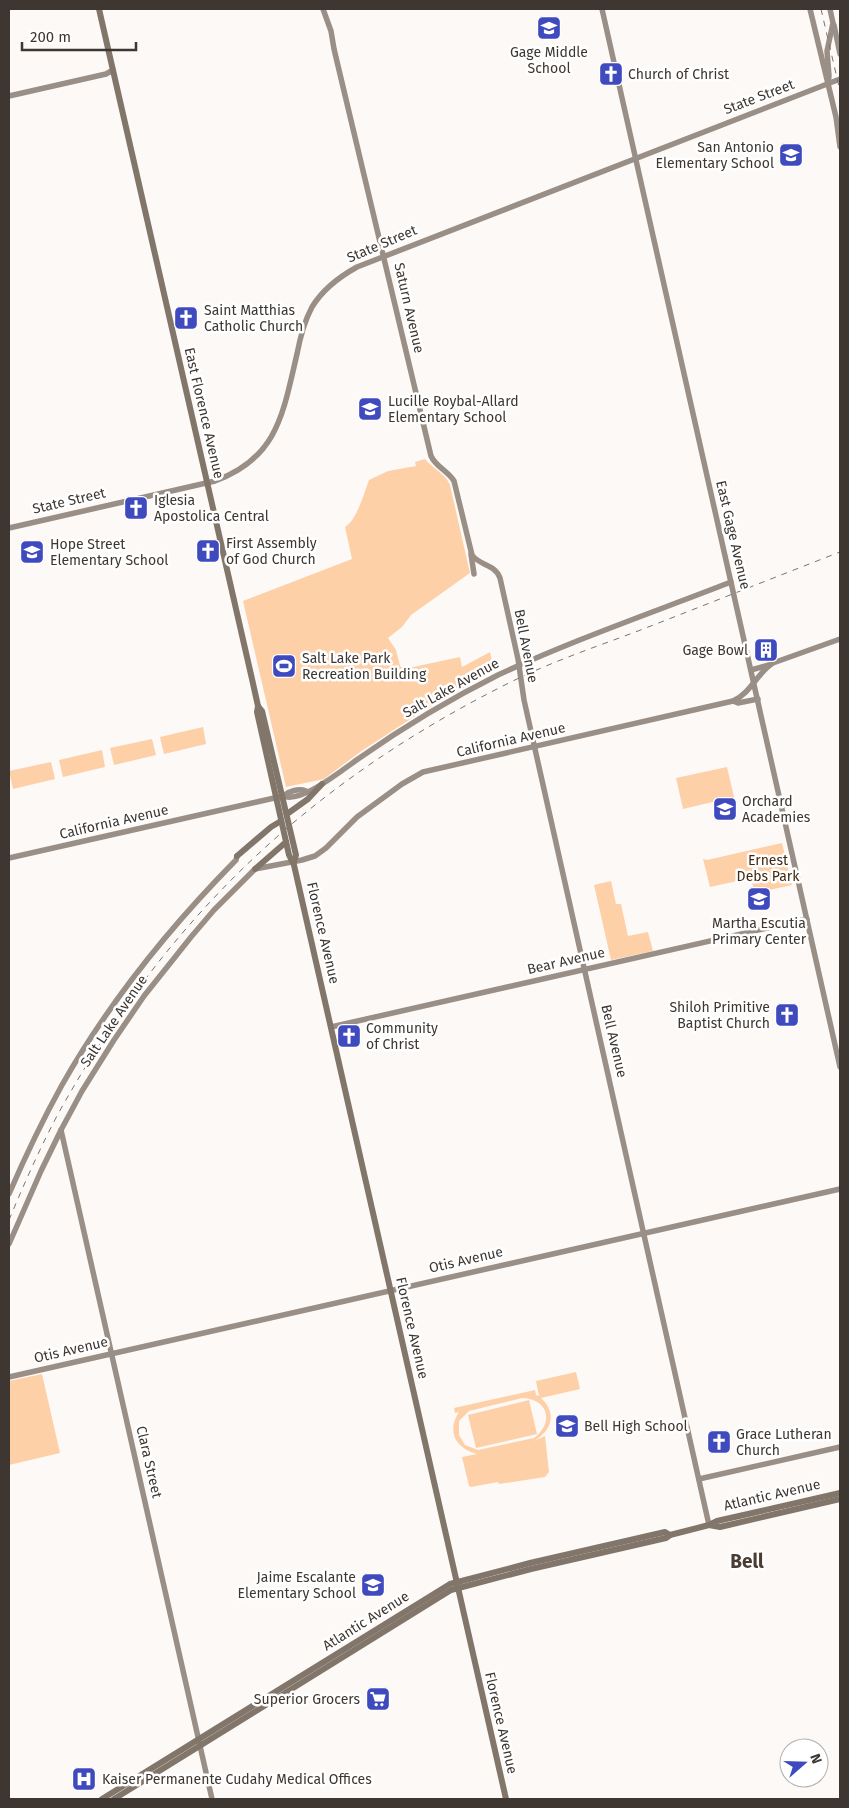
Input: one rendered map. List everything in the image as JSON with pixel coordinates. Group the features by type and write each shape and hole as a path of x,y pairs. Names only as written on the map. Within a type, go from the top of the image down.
{"main road":[{"name":"East Florence Avenue","path":"99,9 208,483 258,706 257,712 279,797 281,821 289,855 294,862"},
{"path":"287,814 308,799 322,784"},
{"name":"East Florence Avenue","path":"279,797 287,814 296,855 294,862"},
{"path":"237,856 271,827 281,821"},
{"path":"255,869 286,842"},
{"name":"Florence Avenue","path":"294,862 506,1799"},
{"name":"Atlantic Avenue","path":"102,1799 450,1584 457,1585 666,1538 670,1535 710,1525 717,1520 840,1493"},
{"path":"809,1506 810,1503 823,1497"},
{"name":"Atlantic Avenue","path":"710,1525 720,1527 840,1499"},
{"name":"Atlantic Avenue","path":"114,1799 452,1590 457,1585"}],"street":[{"name":"Saturn Avenue","path":"323,9 331,31 429,451 436,464 449,474 454,481 471,552 474,574"},
{"name":"East Gage Avenue","path":"602,9 840,1067"},
{"path":"810,9 836,117 840,146"},
{"path":"830,9 840,54"},
{"path":"828,83 827,51 833,23"},
{"path":"9,96 106,74 114,70"},
{"name":"State Street","path":"9,528 208,483 239,470 258,455 271,438 284,411 302,331 311,309 340,276 356,266 839,79"},
{"name":"Bell Avenue","path":"471,552 476,560 496,570 500,578 519,666 521,687 710,1525"},
{"name":"Salt Lake Avenue","path":"279,797 287,792 301,789 306,791 322,784 369,751 422,718 480,685 519,666 731,582"},
{"path":"751,670 773,664 840,639"},
{"name":"California Avenue","path":"294,862 321,852 357,816 418,774 733,701 746,693 764,670 773,664"},
{"path":"733,701 738,703 758,699"},
{"name":"California Avenue","path":"9,858 279,797"},
{"name":"Salt Lake Avenue","path":"9,1194 53,1102 101,1022 157,946 194,903 236,860 237,856"},
{"path":"255,869 294,862"},
{"name":"Salt Lake Avenue","path":"9,1244 61,1130 82,1091 114,1040 144,996 203,923 255,869"},
{"name":"Bear Avenue","path":"331,1027 807,919"},
{"name":"Clara Street","path":"61,1130 212,1799"},
{"name":"Otis Avenue","path":"9,1377 839,1188"},
{"path":"699,1479 840,1447"}],"green space":[{"path":"425,459 445,477 450,485 470,573 411,615 402,627 388,638 396,650 400,666 404,669 460,657 462,667 490,652 494,670 415,716 360,752 324,779 286,787 243,601 352,559 345,527 357,512 369,480 388,471 416,466 415,462"},
{"path":"203,727 206,744 164,754 160,737"},
{"path":"152,739 156,755 114,765 110,748"},
{"path":"102,750 105,767 63,777 59,760"},
{"path":"51,762 55,779 13,789 9,771"},
{"path":"727,767 734,797 683,809 676,778"},
{"name":"Ernest Debs Park","path":"782,843 792,885 755,893 751,878 710,887 703,859 707,860"},
{"path":"611,881 616,904 621,904 628,936 648,932 653,951 611,960 594,885"},
{"path":"576,1372 580,1389 541,1398 551,1416 545,1432 534,1441 545,1436 549,1472 545,1477 499,1484 498,1482 469,1486 462,1457 477,1454 464,1448 455,1438 453,1426 459,1412 455,1413 454,1408 535,1390 536,1395 539,1396 536,1381","holes":["522,1398 531,1399 543,1407 546,1413 544,1426 534,1438 478,1450 465,1445 459,1435 459,1421 469,1411"]},
{"path":"42,1374 60,1453 9,1465 9,1381"},
{"path":"529,1400 537,1434 476,1448 468,1415"}],"railway":[{"path":"821,9 840,91"},
{"path":"9,1220 32,1166 58,1114 101,1042 148,976 199,915 253,858 312,807 376,760 445,717 519,678 563,659 840,552"}],"place":[{"name":"Gage Middle School","path":"549,28"},
{"name":"Church of Christ","path":"611,74"},
{"name":"San Antonio Elementary School","path":"791,155"},
{"name":"Saint Matthias Catholic Church","path":"186,318"},
{"name":"Lucille Roybal-Allard Elementary School","path":"370,409"},
{"name":"Iglesia Apostolica Central","path":"136,508"},
{"name":"First Assembly of God Church","path":"208,551"},
{"name":"Hope Street Elementary School","path":"32,552"},
{"name":"Gage Bowl","path":"766,650"},
{"name":"Salt Lake Park Recreation Building","path":"284,666"},
{"name":"Orchard Academies","path":"725,809"},
{"name":"Martha Escutia Primary Center","path":"759,899"},
{"name":"Shiloh Primitive Baptist Church","path":"787,1015"},
{"name":"Community of Christ","path":"349,1036"},
{"name":"Bell High School","path":"567,1426"},
{"name":"Grace Lutheran Church","path":"719,1442"},
{"name":"Jaime Escalante Elementary School","path":"373,1585"},
{"name":"Superior Grocers","path":"378,1699"},
{"name":"Kaiser Permanente Cudahy Medical Offices","path":"84,1779"}],"district":[{"name":"Bell","path":"747,1561"}]}
